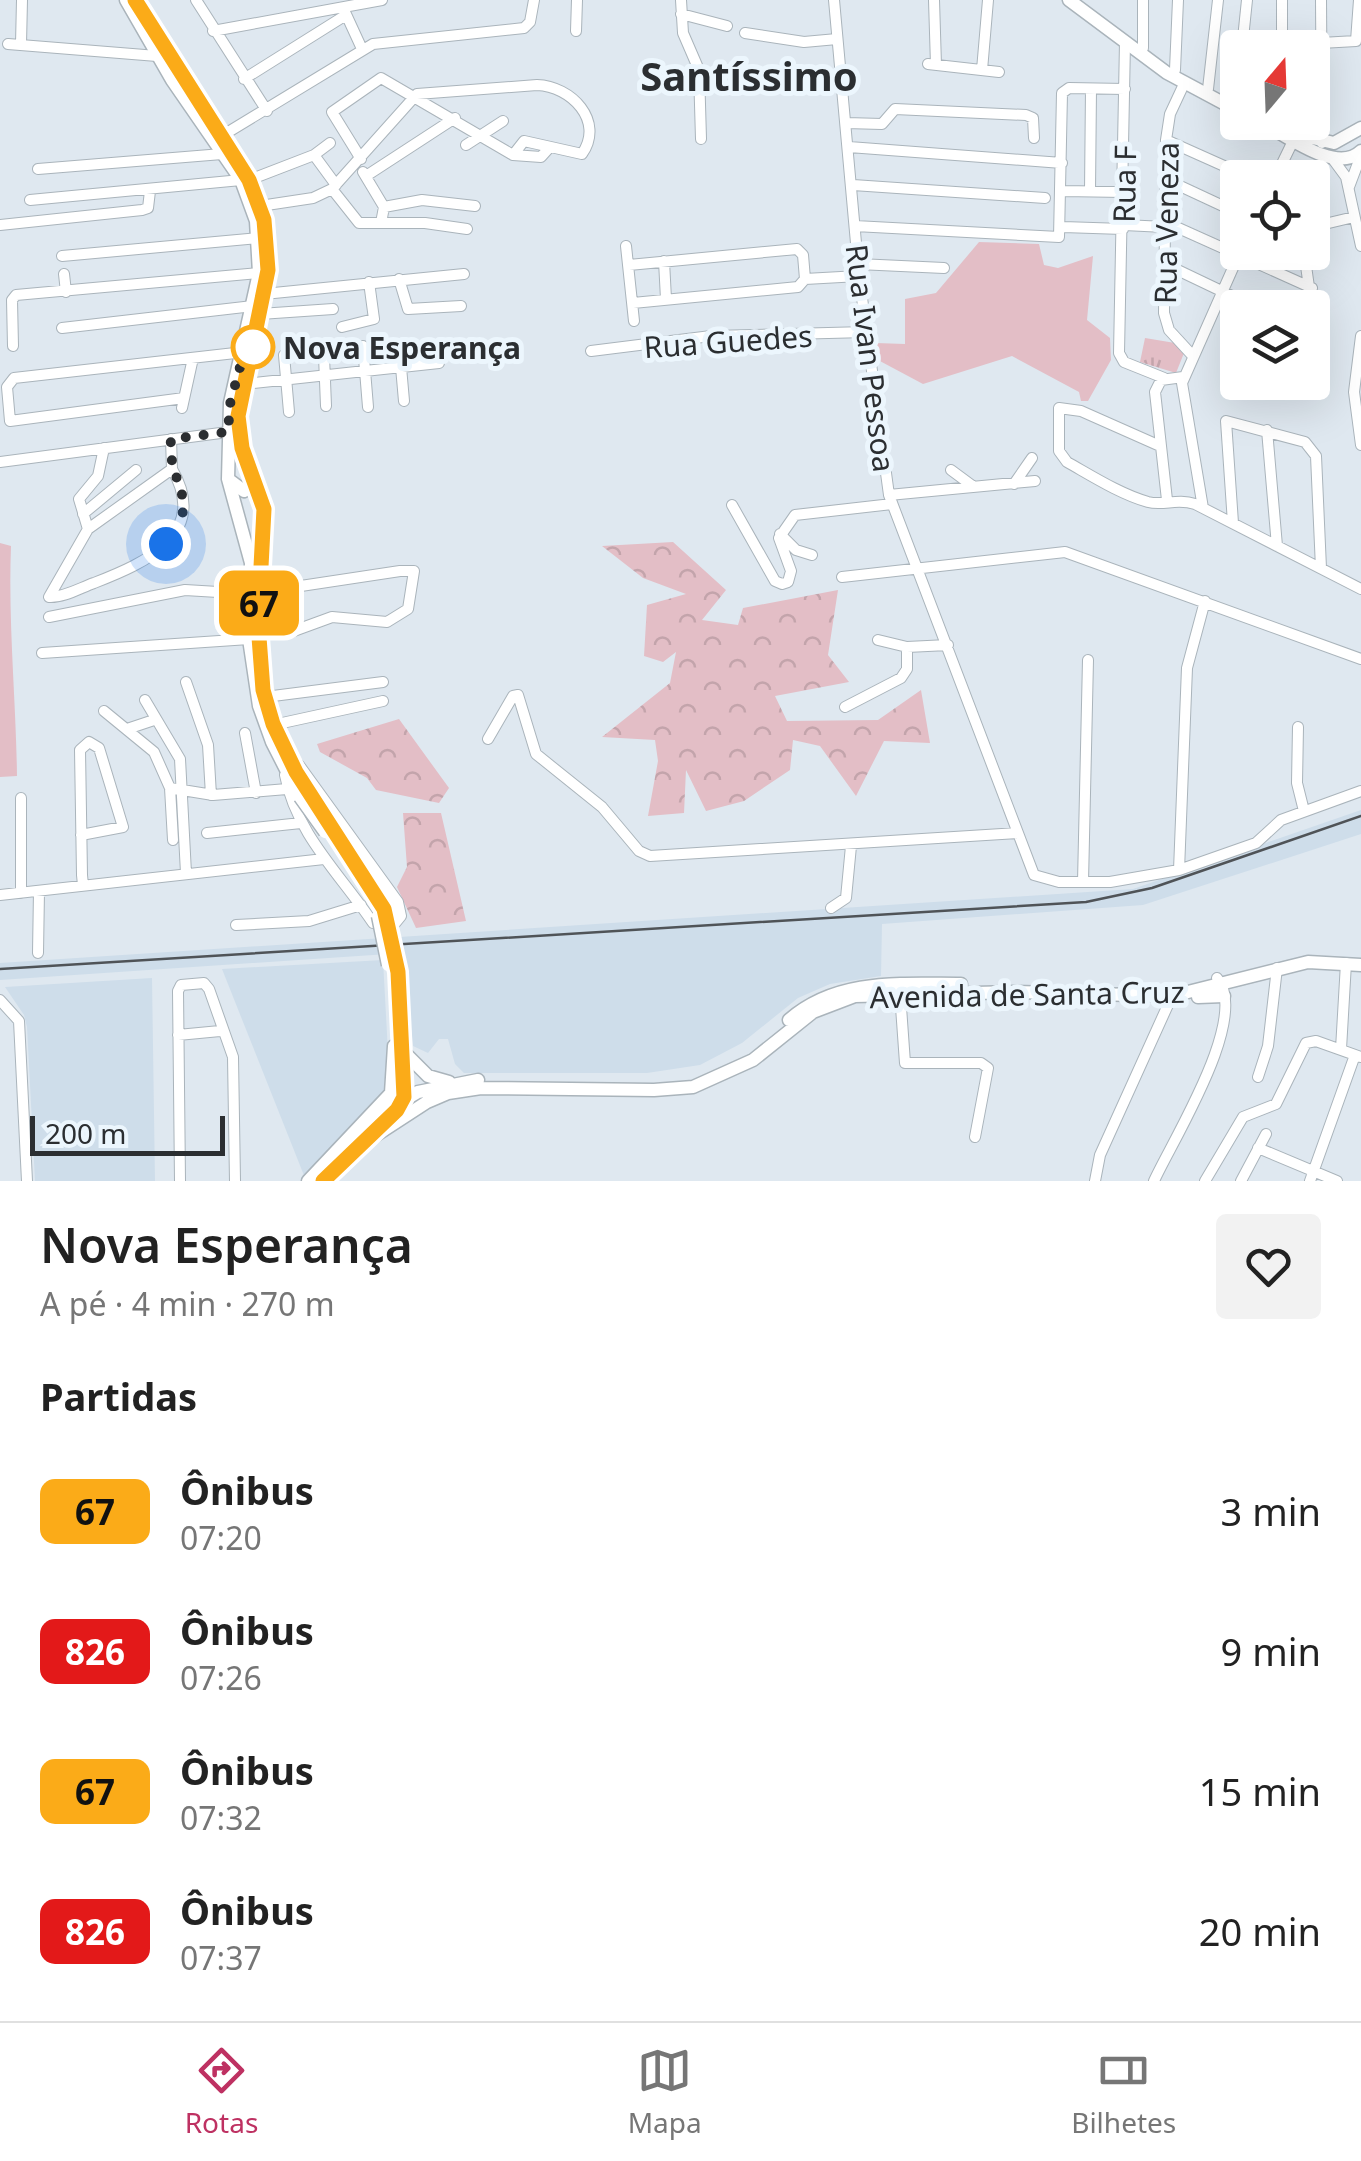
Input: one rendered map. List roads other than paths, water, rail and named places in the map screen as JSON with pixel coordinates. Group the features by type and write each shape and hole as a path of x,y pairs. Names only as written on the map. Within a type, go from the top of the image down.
{"main road":[{"path":"124,0 156,56 222,154 245,180 259,238 257,310 239,430 264,520 258,609 265,697 273,725 304,794"},
{"path":"135,0 260,206 268,254 264,294 230,404 228,479 251,564 249,639 259,706 284,769 375,906 389,970 404,1097 364,1143"},
{"path":"1069,0 1184,84 1220,99"},
{"path":"1082,0 1132,48 1220,96"},
{"path":"1321,140 1328,143 1359,134"},
{"path":"1296,140 1332,158 1347,160 1361,153"},
{"path":"1328,143 1332,158"},
{"path":"228,479 244,491 250,488 253,474"},
{"path":"237,521 250,506 264,520"},
{"name":"Avenida de Santa Cruz","path":"404,1097 451,1082 655,1082 698,1077 742,1057 813,1002 856,988 923,984 1165,990 1221,986 1288,957 1361,956"},
{"name":"Avenida de Santa Cruz","path":"331,1178 364,1143 427,1102 462,1090 654,1090 704,1084 752,1060 825,1006 855,996 1176,996 1308,962 1361,964"},
{"path":"400,1048 428,1076 451,1082"},
{"path":"370,1120 392,1088 400,1048"},
{"path":"308,1181 370,1120 404,1097"}],"street":[{"path":"196,0 266,111"},
{"path":"213,31 345,11 382,0"},
{"path":"220,137 362,49 398,38 527,27 534,0"},
{"path":"576,31 577,0"},
{"path":"681,0 683,34 700,70 701,138"},
{"path":"934,0 932,64 999,72"},
{"path":"982,70 988,0"},
{"name":"Rua F","path":"1144,0 1125,88 1120,358 1164,378"},
{"path":"1175,70 1178,0"},
{"path":"1208,89 1218,0"},
{"path":"1244,30 1248,0"},
{"path":"1282,0 1282,30"},
{"path":"1321,0 1321,30"},
{"path":"1330,43 1354,42 1359,34 1359,0"},
{"name":"Rua Ivan Pessoa","path":"835,1 859,270 890,500 920,567 1030,867 1046,880 1084,882"},
{"path":"21,44 22,3"},
{"path":"345,11 362,49"},
{"path":"244,79 345,11"},
{"path":"681,14 728,26"},
{"path":"745,32 804,42 838,38"},
{"path":"8,44 156,56"},
{"path":"260,206 312,198 334,187 358,162 415,95 537,85 554,88 581,106 589,134 582,154 524,141 513,155 455,118 415,95 393,82 377,78 332,112 358,162 384,207 381,223"},
{"name":"Rua Veneza","path":"1184,84 1170,114 1166,140 1166,323 1192,355"},
{"path":"1061,232 1062,96 1068,88 1125,88"},
{"path":"1090,191 1092,89"},
{"path":"846,123 882,124 894,109 1030,116 1034,138"},
{"path":"366,176 455,118"},
{"path":"466,145 503,120"},
{"path":"1166,140 1220,164"},
{"path":"30,200 245,180 314,155 330,144"},
{"path":"849,147 1062,164"},
{"path":"1349,188 1361,153"},
{"path":"38,168 222,154"},
{"path":"314,155 355,221 467,230"},
{"path":"1332,158 1344,172 1361,246"},
{"path":"1164,179 1220,205"},
{"path":"853,184 1045,198"},
{"path":"0,225 142,210 148,208 150,191"},
{"path":"1062,191 1124,192"},
{"path":"384,207 422,200 475,206"},
{"path":"1330,223 1354,217"},
{"path":"855,226 1061,232 1165,224 1220,246"},
{"path":"62,256 259,238"},
{"path":"626,246 634,321"},
{"path":"629,265 794,249 803,255 802,283"},
{"path":"664,261 666,298"},
{"path":"1167,266 1220,293 1183,377 1183,406 1203,508"},
{"path":"633,302 802,283 859,270 944,268"},
{"path":"1274,270 1312,288"},
{"path":"1308,270 1312,288"},
{"path":"13,346 12,300 16,295 259,273"},
{"path":"64,274 66,292"},
{"path":"264,294 464,274"},
{"path":"399,279 408,309 461,306"},
{"path":"342,327 374,319 369,282"},
{"path":"62,328 257,310 334,310"},
{"name":"Rua Guedes","path":"592,350 711,336 866,332"},
{"path":"1361,336 1354,392 1361,445"},
{"path":"364,346 368,407"},
{"path":"193,358 183,403 8,419 11,378 244,352"},
{"path":"284,355 289,412"},
{"path":"324,356 326,406"},
{"path":"244,384 439,363"},
{"path":"401,367 404,401"},
{"path":"1167,500 1154,392 1164,378 1183,377"},
{"path":"1160,446 1092,415 1062,406 1060,456 1132,496 1152,503 1167,500 1203,508 1361,589"},
{"path":"1233,523 1224,423 1228,420 1304,442 1316,456 1321,568"},
{"path":"1267,430 1277,546"},
{"path":"0,462 228,432"},
{"path":"171,439 172,468 186,507 181,524 166,544 112,576 55,598 50,593 88,529 172,468"},
{"path":"88,529 80,494 98,476 104,448"},
{"path":"1014,484 1032,458"},
{"path":"83,514 136,470"},
{"path":"951,470 974,487"},
{"path":"732,506 774,581 782,584 788,582 791,571 780,548 780,534 790,519 802,513 1034,481"},
{"path":"780,534 796,550 812,555"},
{"path":"842,577 1065,552 1361,659"},
{"path":"400,571 416,573 408,609 387,622 332,617 292,632 283,627 275,608 274,596 281,589 400,571"},
{"path":"49,617 143,596 211,588 250,594"},
{"path":"1178,870 1187,668 1204,601"},
{"path":"258,609 275,608"},
{"path":"42,654 249,639"},
{"path":"878,640 907,646 948,645"},
{"path":"845,707 901,678 907,669 907,646"},
{"path":"1088,660 1084,882 1127,881 1178,870 1266,836 1276,823 1361,791"},
{"path":"186,682 208,745 211,795"},
{"path":"265,697 383,682"},
{"path":"488,739 518,695 536,754 602,806 638,851 656,857 1018,833"},
{"path":"145,700 178,753 185,792 186,873"},
{"path":"273,725 383,701"},
{"path":"104,711 154,752 170,788 173,840"},
{"path":"127,730 154,720"},
{"path":"1298,727 1296,772 1304,812"},
{"path":"244,734 256,794"},
{"path":"82,835 123,827 99,748 85,742 80,750 82,885"},
{"path":"284,769 287,790 301,824 324,859 373,923 392,927 401,916 398,902 286,752"},
{"path":"170,788 211,795 287,790"},
{"path":"21,798 21,893"},
{"path":"207,833 301,824"},
{"path":"298,861 310,837"},
{"path":"831,908 846,898 851,846"},
{"path":"0,895 324,859"},
{"path":"38,891 38,953"},
{"path":"236,925 309,921 361,905"},
{"path":"1340,1049 1346,963"},
{"path":"1258,1077 1268,1046 1277,968"},
{"path":"180,1181 178,991 182,985 198,983 208,989 220,1031 233,1058 235,1181"},
{"path":"1154,1181 1216,1053 1221,986"},
{"path":"900,993 904,1063 981,1063 988,1068 975,1137"},
{"path":"1095,1181 1100,1155 1176,996"},
{"path":"0,1000 19,1020 27,1181"},
{"path":"178,1035 220,1031"},
{"path":"1205,1181 1243,1117 1276,1104 1306,1043 1316,1041 1358,1056 1312,1177"},
{"path":"1241,1181 1266,1134"},
{"path":"1258,1148 1312,1177 1337,1181"}],"railway":[{"path":"0,969 1086,902 1152,888 1361,816"}],"place":[{"name":"Nova Esperança","path":"253,347"}],"district":[{"name":"Santíssimo","path":"749,75"}]}
